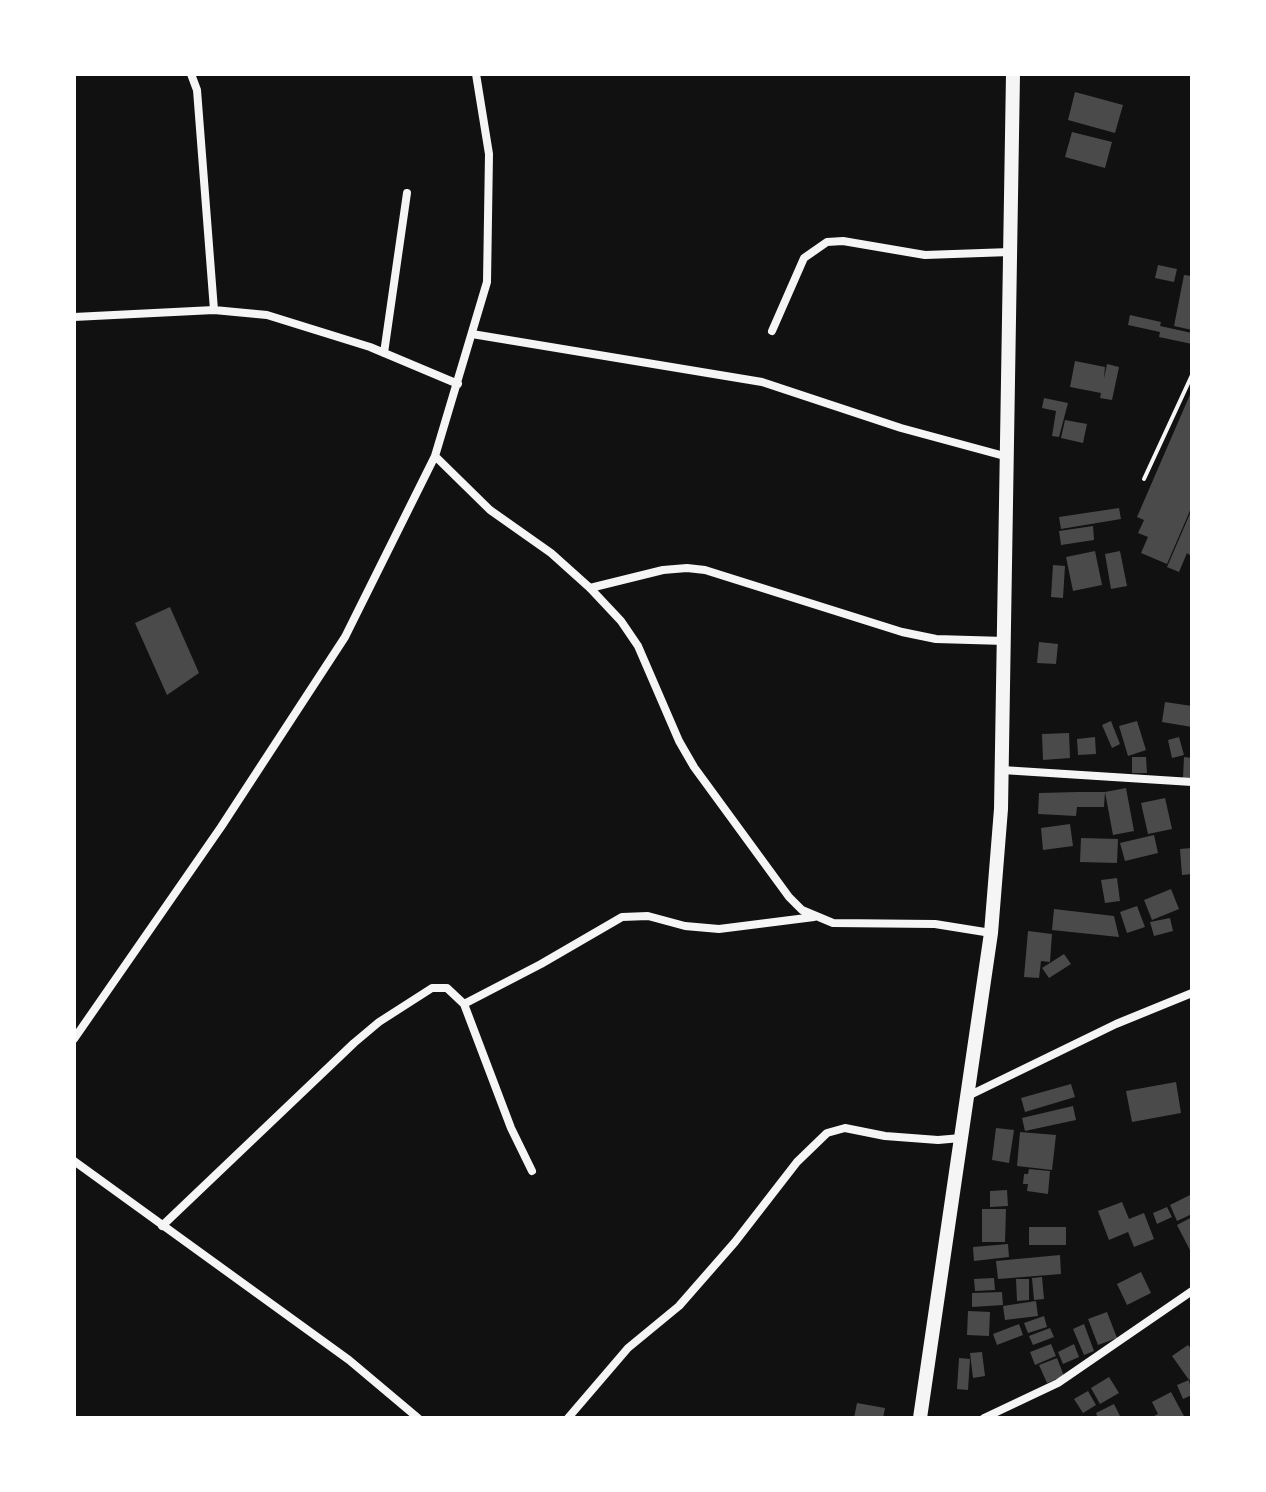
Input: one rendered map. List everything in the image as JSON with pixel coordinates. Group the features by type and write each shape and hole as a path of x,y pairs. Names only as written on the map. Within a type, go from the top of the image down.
{"highway":[{"path":"920,1418 991,933 1002,770 1013,74"}],"street":[{"path":"191,74 197,90 214,310"},
{"path":"74,1039 221,827 345,637 435,456 487,282 489,154 476,74"},
{"path":"384,353 407,193"},
{"path":"772,331 804,258 827,242 843,241 925,255 1010,252"},
{"path":"74,317 214,310 267,315 384,353 458,384"},
{"path":"472,334 762,382 901,428 1008,457"},
{"path":"435,456 490,510 551,553 621,621 638,646 679,741 702,779 789,897 802,910 833,923 935,924 991,933"},
{"path":"590,588 663,570 705,570 902,632 936,639 1005,641"},
{"path":"1002,770 1192,782"},
{"path":"464,1004 622,917 648,916 685,926 719,929 814,917"},
{"path":"162,1226 379,1022 432,988 447,988 464,1004 511,1128 532,1171"},
{"path":"967,1096 1116,1024 1192,993"},
{"path":"568,1418 628,1348 679,1306 735,1242 797,1162 827,1133 845,1128 898,1137 961,1138"},
{"path":"74,1161 349,1360 418,1418"},
{"path":"984,1418 1058,1383 1192,1291"}],"lane":[{"path":"1144,479 1192,375"}],"building":[{"path":"1075,92 1123,105 1115,133 1068,120"},
{"path":"1072,132 1112,142 1105,168 1065,157"},
{"path":"1158,265 1177,269 1174,282 1155,278"},
{"path":"1184,275 1192,276 1192,330 1174,326"},
{"path":"1130,315 1192,333 1192,344 1159,337 1160,332 1128,325"},
{"path":"1075,361 1105,367 1104,379 1107,364 1119,367 1112,400 1100,398 1101,393 1070,387"},
{"path":"1192,390 1192,506 1167,564 1141,553 1148,537 1138,533 1144,520 1137,517"},
{"path":"1044,398 1068,403 1059,437 1052,436 1056,411 1042,408"},
{"path":"1065,420 1087,424 1083,443 1061,438"},
{"path":"1119,508 1121,519 1061,529 1059,517"},
{"path":"1192,509 1192,557 1187,553 1179,572 1167,567"},
{"path":"1093,526 1094,540 1061,545 1059,531"},
{"path":"1095,551 1102,585 1073,591 1066,557"},
{"path":"1120,551 1127,586 1111,589 1105,554"},
{"path":"1053,565 1065,566 1063,598 1051,597"},
{"path":"170,607 199,673 167,695 135,623"},
{"path":"1039,642 1058,644 1056,664 1037,663"},
{"path":"1165,702 1192,706 1192,727 1162,722"},
{"path":"1111,721 1120,744 1112,748 1102,725"},
{"path":"1137,721 1146,750 1128,756 1119,726"},
{"path":"1069,733 1070,758 1043,760 1042,734"},
{"path":"1095,737 1096,754 1078,755 1077,739"},
{"path":"1179,737 1184,755 1172,758 1168,740"},
{"path":"1132,757 1146,757 1147,773 1132,773"},
{"path":"1184,757 1192,758 1191,779 1183,778"},
{"path":"1126,788 1134,831 1113,835 1105,792"},
{"path":"1105,792 1104,807 1077,807 1076,816 1038,814 1039,793"},
{"path":"1165,798 1172,829 1148,834 1141,803"},
{"path":"1070,824 1073,846 1043,850 1041,828"},
{"path":"1154,835 1158,853 1125,861 1120,843"},
{"path":"1081,838 1118,839 1117,863 1080,862"},
{"path":"1192,848 1192,874 1182,875 1180,849"},
{"path":"1117,878 1120,901 1105,903 1101,880"},
{"path":"1171,889 1179,909 1152,920 1144,900"},
{"path":"1137,906 1145,927 1127,933 1120,912"},
{"path":"1054,909 1114,916 1119,937 1052,930"},
{"path":"1170,918 1173,931 1154,936 1150,922"},
{"path":"1028,931 1052,934 1050,962 1041,961 1039,978 1024,977"},
{"path":"1064,954 1071,964 1049,978 1042,968"},
{"path":"1176,1082 1181,1113 1132,1122 1126,1091"},
{"path":"1071,1084 1075,1097 1025,1112 1021,1098"},
{"path":"1073,1106 1076,1120 1025,1131 1022,1118"},
{"path":"996,1128 1014,1130 1009,1163 992,1160"},
{"path":"1020,1132 1056,1135 1052,1170 1017,1166"},
{"path":"1029,1169 1050,1171 1048,1194 1027,1191 1028,1184 1023,1184 1024,1174 1028,1174"},
{"path":"1007,1190 1008,1206 990,1207 990,1191"},
{"path":"1192,1194 1192,1214 1177,1221 1170,1205"},
{"path":"1122,1202 1129,1219 1144,1213 1154,1239 1134,1247 1128,1232 1109,1240 1098,1211"},
{"path":"1167,1207 1172,1217 1157,1224 1153,1213"},
{"path":"982,1209 1006,1209 1005,1242 982,1242"},
{"path":"1192,1217 1192,1254 1177,1225"},
{"path":"1029,1227 1066,1227 1066,1245 1029,1245"},
{"path":"1008,1244 1009,1257 974,1261 973,1247"},
{"path":"1060,1255 1061,1274 998,1279 996,1261"},
{"path":"1141,1272 1151,1293 1127,1305 1117,1284"},
{"path":"1042,1277 1044,1299 1034,1300 1032,1278"},
{"path":"994,1278 995,1290 975,1291 974,1279"},
{"path":"1016,1279 1029,1279 1029,1300 1017,1301"},
{"path":"1002,1292 1003,1305 972,1307 972,1293"},
{"path":"1036,1301 1038,1316 1005,1320 1003,1306"},
{"path":"968,1311 990,1312 989,1336 967,1335"},
{"path":"1107,1312 1117,1338 1098,1345 1088,1319"},
{"path":"1044,1316 1047,1327 1028,1333 1024,1323"},
{"path":"1019,1324 1023,1335 997,1345 993,1334"},
{"path":"1084,1324 1094,1351 1084,1355 1073,1329"},
{"path":"1050,1328 1054,1337 1033,1345 1029,1336"},
{"path":"1051,1344 1056,1356 1035,1365 1030,1352"},
{"path":"1074,1344 1079,1357 1063,1364 1058,1352"},
{"path":"1188,1345 1192,1350 1192,1377 1189,1380 1172,1356"},
{"path":"982,1352 985,1376 973,1378 970,1353"},
{"path":"959,1358 970,1359 968,1390 957,1389"},
{"path":"1057,1358 1064,1376 1047,1383 1039,1365"},
{"path":"1109,1377 1119,1393 1100,1404 1091,1388"},
{"path":"1189,1380 1192,1395 1183,1399 1177,1385"},
{"path":"1088,1391 1096,1405 1083,1413 1074,1399"},
{"path":"1171,1392 1185,1418 1150,1418 1158,1414 1152,1402"},
{"path":"857,1403 885,1408 883,1418 854,1418"},
{"path":"1114,1404 1121,1418 1098,1418 1096,1413"}]}
